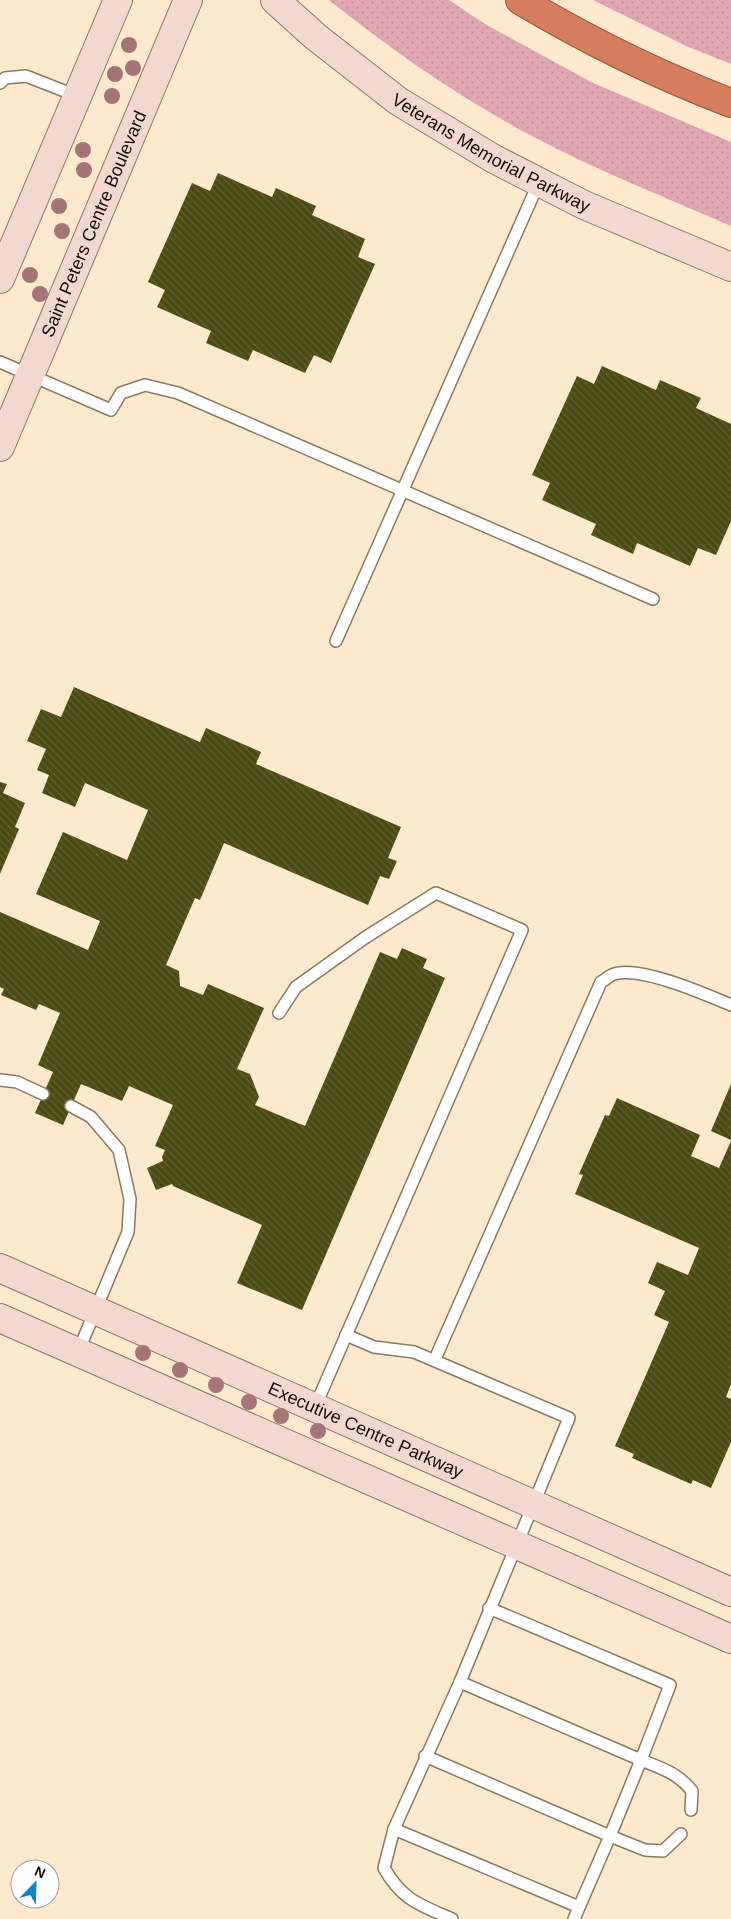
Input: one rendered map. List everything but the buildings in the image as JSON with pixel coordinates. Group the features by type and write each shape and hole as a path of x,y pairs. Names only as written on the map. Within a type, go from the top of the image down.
{"highway":[{"path":"520,0 614,52 686,86 731,103"}],"street":[{"path":"0,279 118,0"},
{"name":"Saint Peters Centre Boulevard","path":"0,447 188,0"},
{"name":"Veterans Memorial Parkway","path":"275,0 316,37 398,101 494,159 584,205 731,267"},
{"name":"Executive Centre Parkway","path":"0,1268 731,1592"},
{"path":"0,1318 731,1639"}],"lane":[{"path":"0,84 5,78 26,76 78,96"},
{"path":"336,641 539,182"},
{"path":"0,362 111,410 121,393 145,385 178,393 653,599"},
{"path":"280,1013 296,987 366,937 436,893 522,930 314,1407"},
{"path":"435,1359 601,982 614,974 627,973 658,978 688,987 731,1004"},
{"path":"0,1080 18,1082 44,1094"},
{"path":"71,1106 91,1117 118,1150 130,1198 128,1232 78,1352"},
{"path":"346,1335 374,1347 402,1349 435,1359 569,1418 460,1682 425,1756 394,1829 384,1868 391,1880 410,1900 452,1919"},
{"path":"489,1608 670,1685 610,1836 574,1919"},
{"path":"460,1682 668,1770 683,1780 692,1790 691,1810"},
{"path":"425,1756 645,1850 663,1851 681,1834"},
{"path":"394,1829 579,1907"}],"shaded area":[{"path":"329,0 449,0 485,24 591,82 731,142 731,226 582,161 480,107 378,38"},
{"path":"593,0 731,0 731,64 686,46"}]}
